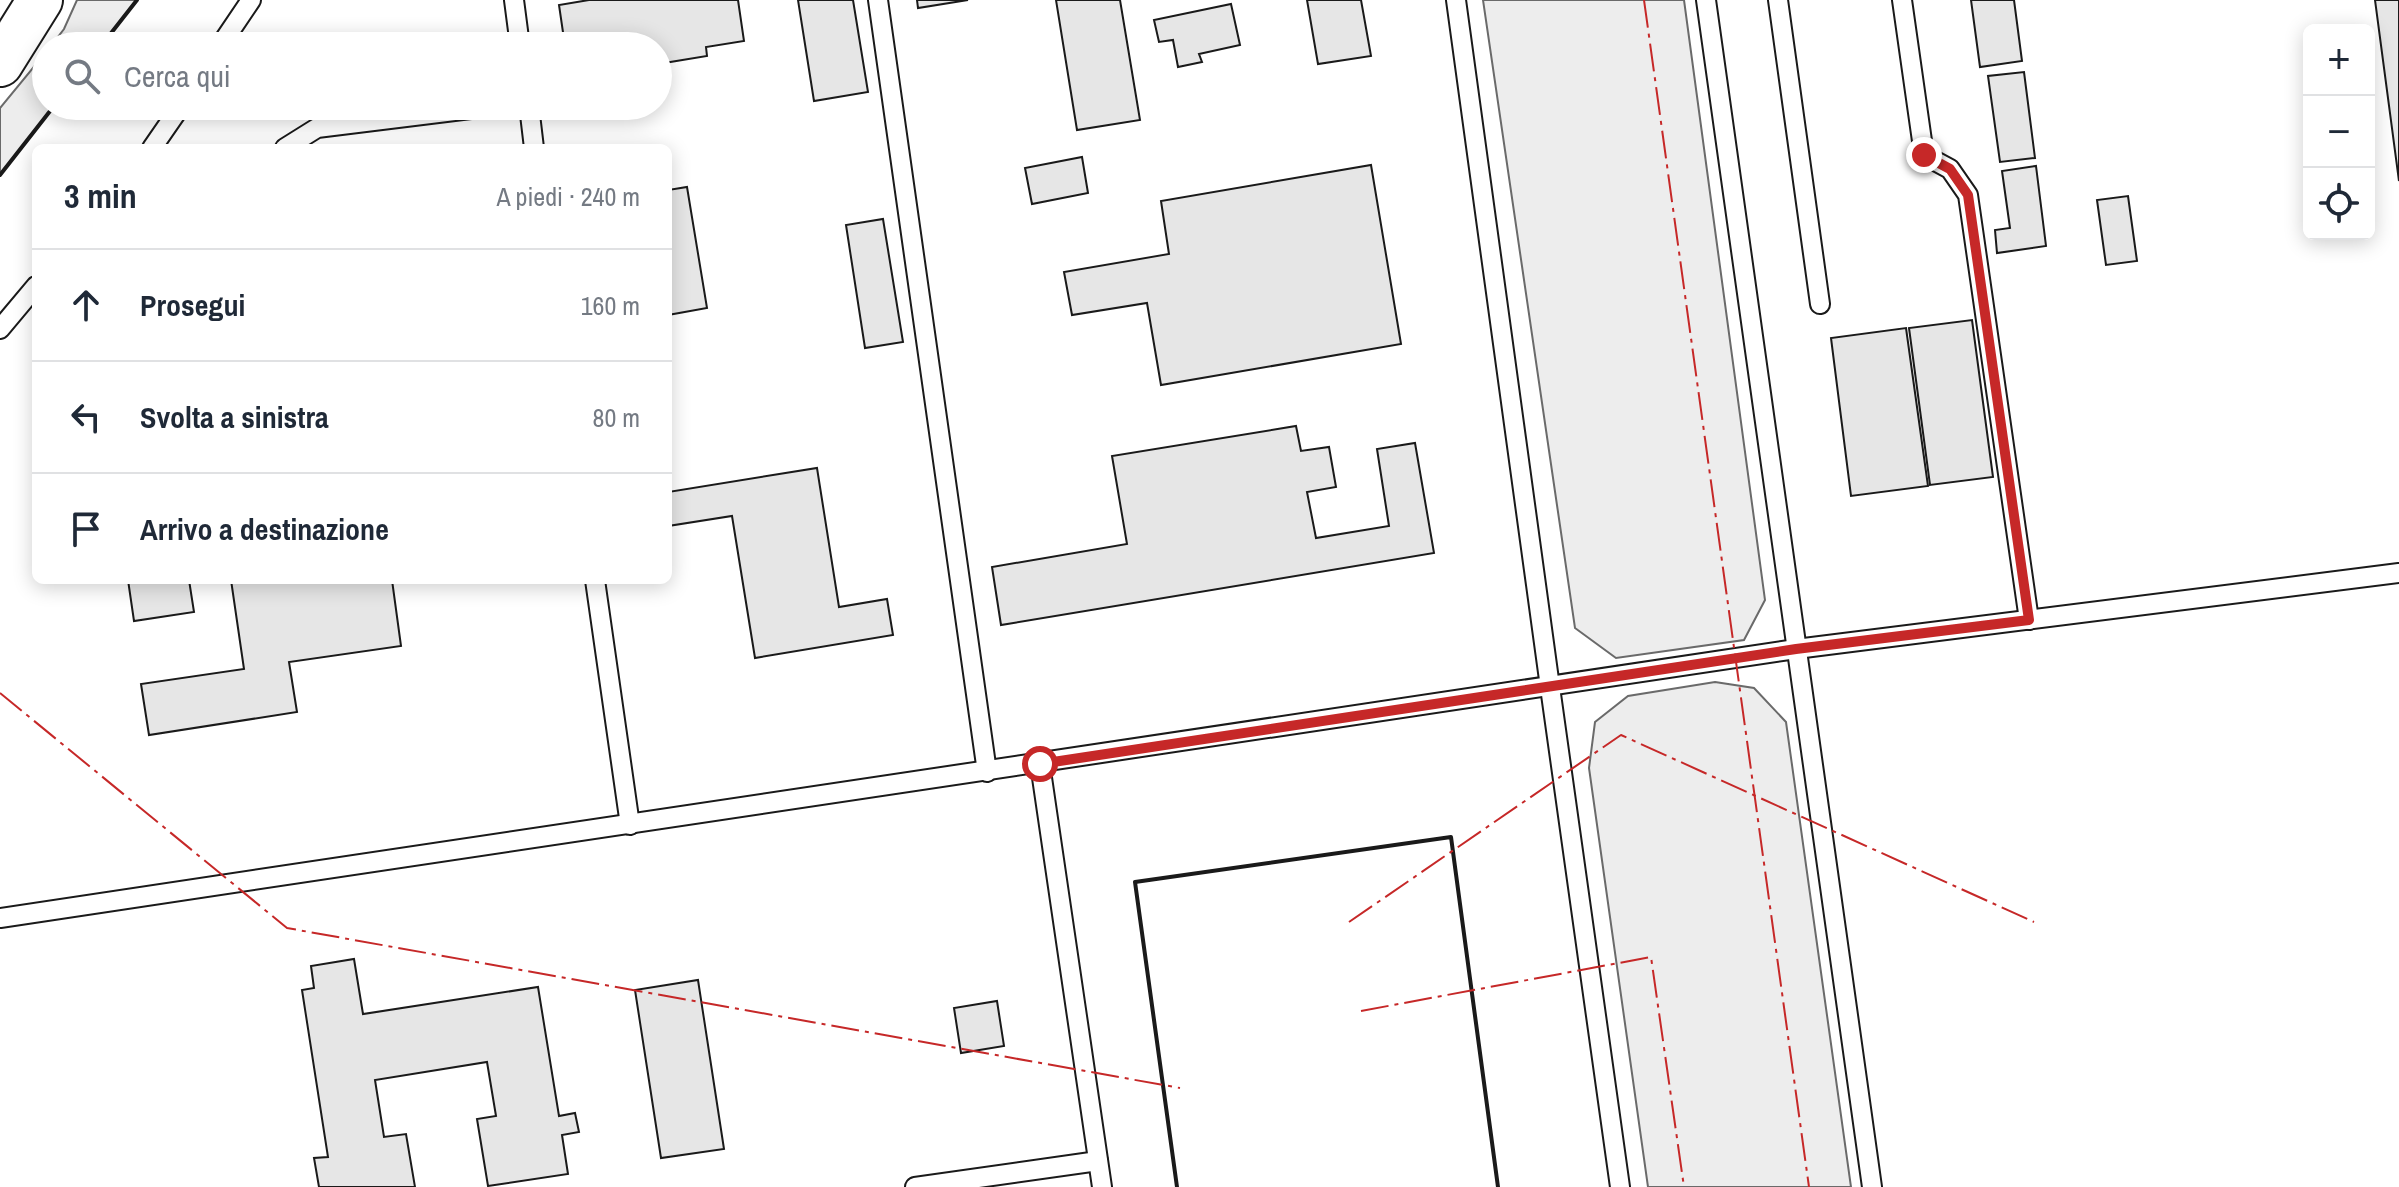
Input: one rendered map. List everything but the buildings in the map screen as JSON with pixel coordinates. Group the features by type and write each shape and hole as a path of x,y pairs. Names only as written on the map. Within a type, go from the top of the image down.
{"main road":[{"path":"0,64 40,0"}],"lane":[{"path":"229,32 251,0"},
{"path":"514,0 518,32"},
{"path":"878,0 987,772"},
{"path":"1456,0 1620,1187"},
{"path":"1706,0 1872,1187"},
{"path":"1778,0 1820,304"},
{"path":"1902,0 1924,155 1950,169 1968,195 2029,620"},
{"path":"155,144 171,120"},
{"path":"291,144 317,128 382,120"},
{"path":"531,120 534,144"},
{"path":"0,329 32,291"},
{"path":"0,918 1796,649 2399,573"},
{"path":"596,584 630,825"},
{"path":"1040,764 1102,1187"},
{"path":"915,1187 1098,1161"}],"shaded area":[{"path":"77,0 137,0 112,32 62,32"},
{"path":"1483,0 1684,0 1765,600 1744,640 1616,658 1575,628"},
{"path":"32,69 32,120 43,120 0,175 0,108"},
{"path":"1715,682 1754,688 1786,722 1851,1187 1648,1187 1589,768 1595,722 1628,696"}],"wall":[{"path":"112,32 137,0"},
{"path":"0,175 43,120"},
{"path":"1177,1187 1135,882 1451,837 1498,1187"}],"power":[{"path":"1644,0 1809,1187"},
{"path":"0,693 287,928 1180,1088"},
{"path":"1349,922 1621,735 2034,922"},
{"path":"1361,1011 1651,957 1684,1187"}],"route":[{"path":"1040,764 1796,649 2029,620 1968,195 1950,169 1924,155"}]}
